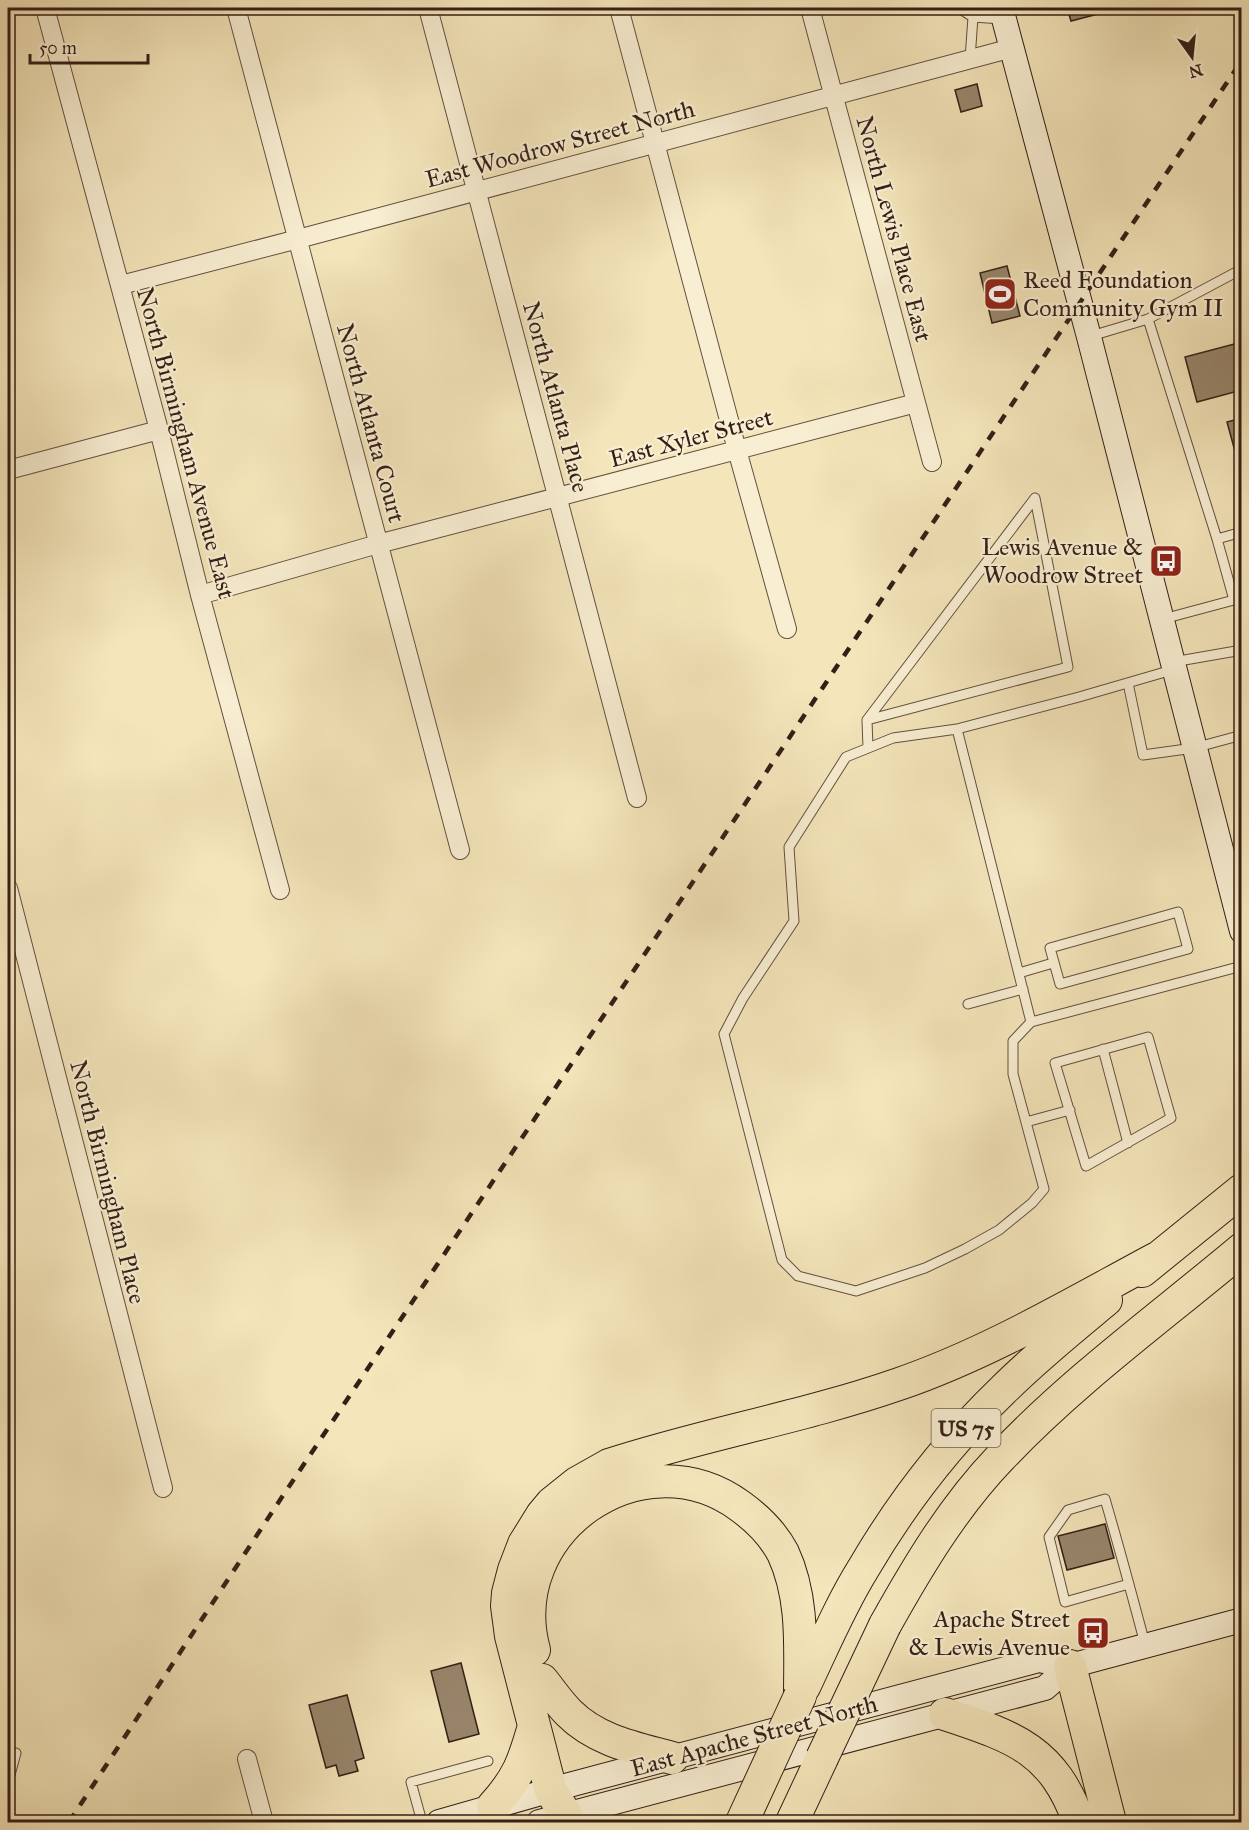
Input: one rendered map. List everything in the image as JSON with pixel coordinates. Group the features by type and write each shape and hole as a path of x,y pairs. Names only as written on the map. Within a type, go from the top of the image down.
{"highway":[{"name":"US 75","path":"742,1822 800,1696 813,1642 883,1536 940,1458 972,1422 1036,1359 1242,1190"},
{"name":"US 75","path":"792,1822 885,1625 938,1537 966,1499 1000,1458 1042,1417 1090,1374 1242,1249"},
{"path":"556,1803 511,1636 507,1606 514,1570 529,1535 552,1503 570,1488 609,1465 807,1412 900,1384 1009,1337 1157,1258"},
{"path":"556,1803 543,1680 532,1642 530,1623 532,1589 543,1558 558,1533 577,1513 590,1504 616,1490 643,1483 668,1481 706,1488 736,1503 762,1524 782,1552 797,1599 800,1618 813,1642"},
{"path":"1070,1666 1110,1822"},
{"path":"543,1680 568,1712 595,1732 621,1744 672,1758"},
{"path":"945,1714 1014,1739 1037,1756 1050,1767 1060,1782 1079,1822"},
{"path":"493,1806 508,1790 523,1763 534,1726"},
{"path":"817,1822 822,1758"}],"main road":[{"path":"1003,13 1242,931"},
{"name":"East Apache Street North","path":"556,1803 672,1758 1039,1660 1070,1666 1242,1620"},
{"name":"East Apache Street North","path":"439,1822 493,1806 556,1803 945,1714 1045,1688 1070,1666"}],"street":[{"name":"North Birmingham Avenue East","path":"45,8 121,285 280,890"},
{"name":"North Atlanta Court","path":"236,8 460,850"},
{"name":"North Atlanta Place","path":"428,8 637,798"},
{"path":"619,8 787,629"},
{"name":"North Lewis Place East","path":"810,8 932,462"},
{"name":"East Woodrow Street North","path":"121,285 1012,48"},
{"name":"East Xyler Street","path":"201,595 378,544 916,403"},
{"path":"8,470 159,430"},
{"name":"North Birmingham Place","path":"8,888 163,1488"},
{"path":"247,1759 264,1822"}],"lane":[{"path":"959,8 973,17 1003,13"},
{"path":"970,59 973,17"},
{"path":"1089,337 1148,319 1242,269"},
{"path":"1148,319 1234,600 1161,619"},
{"path":"867,720 1068,667 1035,498 867,720 868,748"},
{"path":"1217,539 1242,532"},
{"path":"1242,650 1173,666 1128,683 957,729 894,738 846,757 789,847 794,921 743,998 724,1034 782,1260 798,1276 856,1291 926,1268 999,1230 1032,1203 1044,1189 1013,1074 1013,1041 1031,1022 1242,966"},
{"path":"1128,683 1143,755 1194,748 1242,735"},
{"path":"957,729 1031,1022"},
{"path":"1178,912 1188,949 1060,984 1053,963 1050,948 1178,912"},
{"path":"1019,973 1053,963"},
{"path":"968,1004 1023,989"},
{"path":"1148,1037 1171,1118 1086,1166 1055,1063 1103,1049 1148,1037"},
{"path":"1103,1049 1128,1143"},
{"path":"1026,1122 1070,1110"},
{"path":"1129,1584 1065,1602 1049,1537 1068,1510 1105,1499 1129,1584 1146,1646"},
{"path":"8,1782 16,1753"},
{"path":"422,1822 411,1782 488,1761"}],"building":[{"path":"1067,8 1121,8 1071,21"},
{"path":"977,84 982,106 961,112 955,90"},
{"name":"Reed Foundation Community Gym II","path":"1007,266 1020,316 992,323 980,273"},
{"path":"1242,342 1242,390 1197,402 1185,357"},
{"path":"1242,418 1242,477 1227,422"},
{"path":"1105,1524 1114,1558 1067,1570 1058,1536"},
{"path":"461,1663 479,1734 449,1742 431,1671"},
{"path":"347,1695 364,1758 355,1761 358,1771 339,1776 336,1765 326,1768 309,1705"}],"railway":[{"path":"69,1822 280,1500 1242,60"}],"place":[{"name":"Reed Foundation Community Gym II","path":"1000,294"},
{"name":"Lewis Avenue & Woodrow Street","path":"1166,561"},
{"name":"Apache Street & Lewis Avenue","path":"1093,1633"}]}
